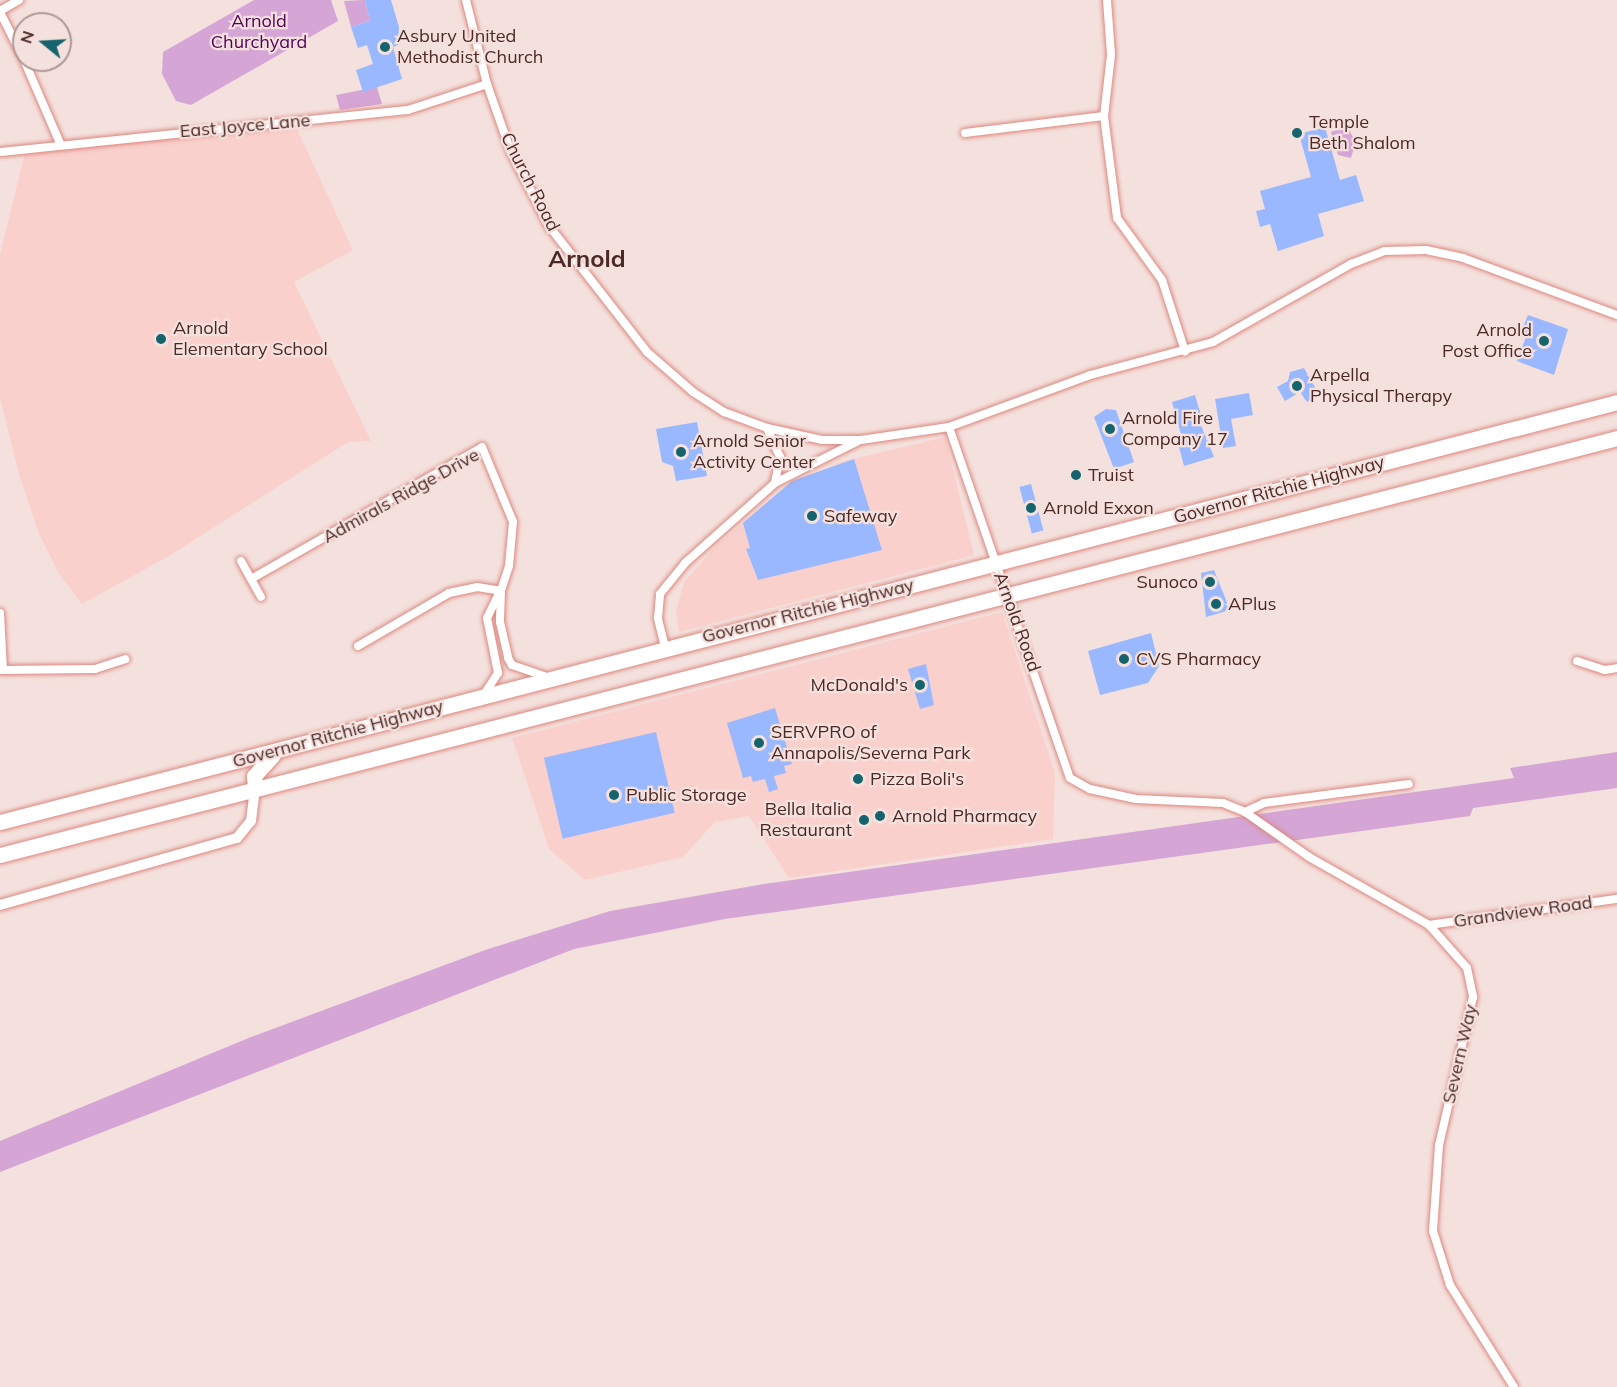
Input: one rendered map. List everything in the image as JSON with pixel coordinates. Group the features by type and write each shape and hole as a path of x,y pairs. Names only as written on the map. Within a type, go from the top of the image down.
{"highway":[{"name":"Governor Ritchie Highway","path":"0,822 279,751 485,693 1617,402"},
{"name":"Governor Ritchie Highway","path":"0,855 1617,438"},
{"path":"255,789 259,766 279,751"}],"street":[{"path":"12,36 0,11 19,0"},
{"name":"Church Road","path":"466,0 487,84 511,152 549,226 647,352 693,392 724,412 767,428 822,440 861,440"},
{"path":"1107,0 1111,55 1104,116 1108,172 1117,218 1162,280 1185,351"},
{"path":"29,72 60,143"},
{"name":"East Joyce Lane","path":"0,152 60,143 408,110 487,84"},
{"path":"965,133 1104,116"},
{"path":"665,647 658,618 666,583 741,509 775,483 861,440 949,426 1090,375 1185,351 1239,328 1351,264 1398,250 1426,250 1484,264 1617,315"},
{"name":"Arnold Road","path":"949,426 1067,773 1078,784 1108,794"},
{"path":"767,428 780,457 775,483"},
{"name":"Admirals Ridge Drive","path":"251,579 482,447 513,522 509,566 501,591 487,618 498,673 485,693"},
{"path":"241,561 261,597"},
{"path":"358,646 448,593 477,587 501,591"},
{"name":"Admirals Ridge Drive","path":"501,591 500,622 512,665 548,677"},
{"path":"0,613 2,670 95,669 125,659"},
{"path":"1577,661 1605,670 1617,668"},
{"path":"1245,812 1264,803 1409,784"},
{"path":"0,905 237,838 251,821 255,789"},
{"name":"Severn Way","path":"1108,794 1158,802 1223,803 1245,812 1302,852 1429,925 1459,957 1473,987 1435,1173 1435,1247 1450,1285 1514,1387"},
{"name":"Grandview Road","path":"1429,925 1617,899"}],"shaded area":[{"name":"Arnold Elementary School","path":"297,129 353,250 294,282 371,441 348,442 169,556 82,604 59,574 39,534 19,475 0,397 0,255 26,148"},
{"path":"945,437 974,555 679,632 676,611 684,582 717,545 784,489 840,462"},
{"path":"1002,612 1055,772 1053,839 789,878 749,816 715,822 683,857 585,880 549,849 512,738"}],"green space":[{"name":"Arnold Churchyard","path":"254,0 331,0 338,21 191,105 176,101 162,74 163,52"},
{"path":"365,0 370,21 351,27 344,1"},
{"path":"377,87 382,104 340,110 336,95"},
{"path":"1346,126 1356,141 1351,158 1338,155 1331,132"},
{"path":"1617,752 1617,788 1473,808 1470,816 725,919 574,949 0,1172 0,1141 251,1037 488,949 610,911 764,884 1514,778 1510,768"}],"building":[{"name":"Asbury United Methodist Church","path":"365,0 391,0 399,27 398,45 393,47 402,79 363,92 356,70 373,64 367,45 358,48 351,27 370,21"},
{"name":"Temple Beth Shalom","path":"1325,127 1340,180 1356,175 1364,201 1318,214 1324,236 1278,251 1270,224 1260,227 1256,211 1265,209 1260,191 1311,177 1299,134"},
{"name":"Arnold Post Office","path":"1528,315 1568,329 1554,375 1517,361 1527,334 1521,332"},
{"name":"Arpella Physical Therapy","path":"1304,368 1319,394 1307,402 1300,392 1285,401 1277,387 1288,381 1290,372"},
{"path":"1249,393 1253,415 1231,419 1236,446 1223,448 1215,399"},
{"path":"1195,395 1203,422 1200,423 1214,457 1184,466 1179,447 1184,445 1172,402"},
{"name":"Arnold Fire Company 17","path":"1106,409 1116,410 1134,462 1114,469 1094,417"},
{"name":"Arnold Senior Activity Center","path":"697,422 707,476 676,481 673,466 662,462 656,429"},
{"name":"Safeway","path":"854,459 882,550 758,580 746,549 750,548 743,523 792,481"},
{"name":"Arnold Exxon","path":"1031,484 1043,530 1032,533 1019,487"},
{"path":"1214,570 1230,610 1206,617 1201,573"},
{"name":"CVS Pharmacy","path":"1151,633 1159,666 1148,683 1100,695 1088,651"},
{"name":"McDonald's","path":"926,664 934,705 920,709 908,669"},
{"name":"SERVPRO of Annapolis/Severna Park","path":"775,708 792,764 784,766 786,773 774,776 778,789 769,792 765,779 753,782 751,776 743,778 727,723"},
{"name":"Public Storage","path":"656,732 675,813 563,839 544,758"}],"place":[{"name":"Asbury United Methodist Church","path":"385,47"},
{"name":"Temple Beth Shalom","path":"1297,133"},
{"name":"Arnold Elementary School","path":"161,339"},
{"name":"Arnold Post Office","path":"1544,341"},
{"name":"Arpella Physical Therapy","path":"1297,386"},
{"name":"Arnold Fire Company 17","path":"1110,429"},
{"name":"Arnold Senior Activity Center","path":"681,452"},
{"name":"Truist","path":"1076,475"},
{"name":"Arnold Exxon","path":"1031,508"},
{"name":"Safeway","path":"812,516"},
{"name":"Sunoco","path":"1210,582"},
{"name":"APlus","path":"1216,604"},
{"name":"CVS Pharmacy","path":"1124,659"},
{"name":"McDonald's","path":"920,685"},
{"name":"SERVPRO of Annapolis/Severna Park","path":"759,743"},
{"name":"Pizza Boli's","path":"858,779"},
{"name":"Public Storage","path":"614,795"},
{"name":"Arnold Pharmacy","path":"880,816"},
{"name":"Bella Italia Restaurant","path":"864,820"}],"district":[{"name":"Arnold","path":"587,259"}]}
